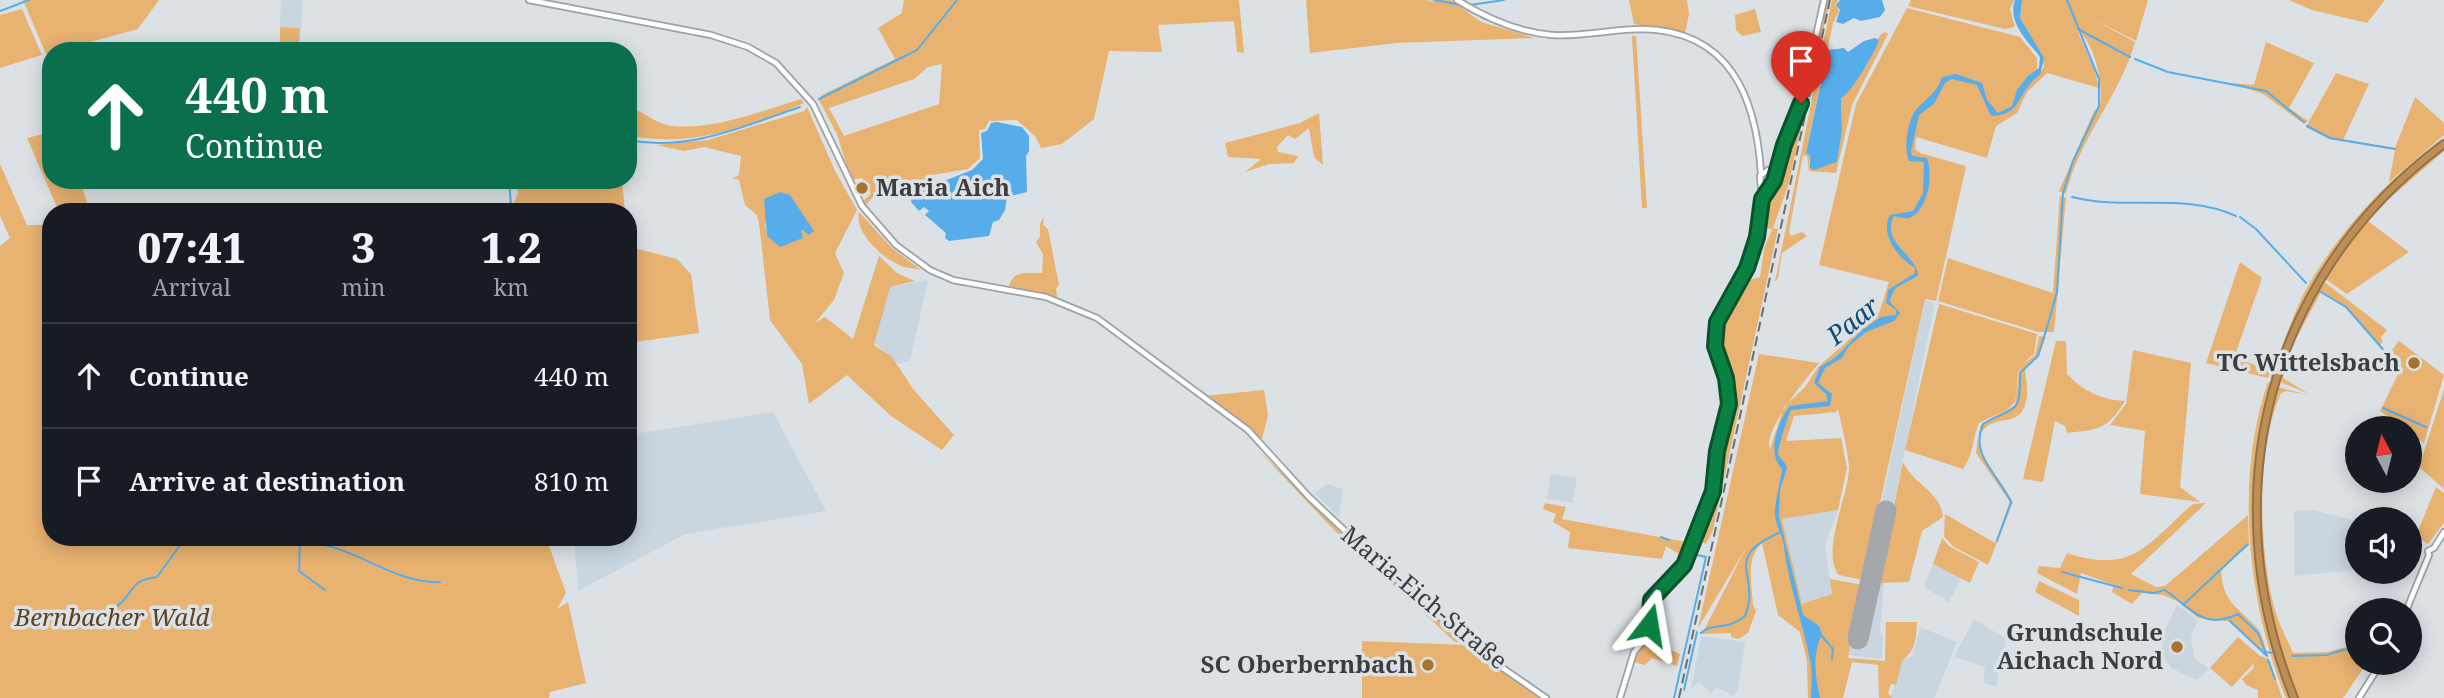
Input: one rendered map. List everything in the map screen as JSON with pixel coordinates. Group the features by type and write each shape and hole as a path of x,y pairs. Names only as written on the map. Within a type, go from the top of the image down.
{"highway":[{"path":"2294,698 2268,621 2257,556 2255,523 2262,441 2281,361 2307,301 2342,245 2390,189 2444,144"}],"main road":[{"name":"Maria-Eich-Straße","path":"529,0 711,35 761,53 788,73 813,104 862,206 896,245 930,270 953,280 1046,297 1097,318 1248,430 1306,494 1469,642 1546,698"},
{"path":"1765,184 1775,176 1780,166 1804,91 1824,0"},
{"path":"1458,1 1504,25 1542,34 1652,30 1678,34 1704,45 1728,66 1747,96 1765,184 1753,253 1744,275 1722,310 1715,334 1715,346 1726,378 1729,400 1718,446 1713,491 1689,555 1676,576 1651,600 1648,634 1634,653 1620,698"},
{"path":"1759,157 1775,176"},
{"path":"1761,173 1780,166"},
{"path":"2411,598 2429,555 2434,555 2434,548 2444,533"},
{"path":"2359,698 2373,675"}],"shaded area":[{"path":"281,0 303,0 301,28 280,27"},
{"path":"928,280 910,361 898,364 874,342 890,287"},
{"path":"1925,300 1935,303 1878,582 1884,583 1880,631 1883,637 1882,659 1849,655"},
{"path":"773,412 826,511 685,534 578,591 575,546 637,546 637,434"},
{"path":"1551,474 1577,478 1572,503 1547,499"},
{"path":"1327,484 1343,489 1339,517 1314,493"},
{"path":"1838,510 1825,546 1832,594 1802,604 1782,519"},
{"path":"2313,510 2345,518 2345,571 2295,576 2294,511"},
{"path":"1933,564 1961,578 1949,602 1924,587"},
{"name":"Grundschule Aichach Nord","path":"2177,605 2198,620 2191,636 2194,658 2209,669 2197,680 2171,668 2162,653 2164,631"},
{"path":"1974,619 2006,639 1996,687 1983,683 1985,667 1954,657"},
{"path":"1920,627 1957,642 1937,692 1934,698 1890,698 1902,661 1913,655"},
{"path":"1701,636 1745,642 1738,688 1734,697 1717,687 1711,693 1698,682 1691,689"}],"green space":[{"path":"23,0 159,0 138,29 90,42 42,42 42,45"},
{"path":"904,0 1239,0 1244,53 1237,52 1234,21 1158,25 1162,52 1109,51 1094,119 1062,144 1041,148 1036,137 1017,120 989,121 985,129 979,130 980,158 968,169 933,175 929,179 878,191 866,205 863,201 871,194 862,178 851,180 837,134 819,100 822,95 895,59 878,28 902,13","holes":["942,64 939,104 844,136 829,108 914,79 928,67"]},
{"path":"1306,0 1426,0 1435,3 1430,0 1451,0 1481,22 1535,38 1397,43 1310,53"},
{"path":"1629,0 1687,0 1689,14 1685,33 1634,24"},
{"path":"1826,0 1830,0 1788,186 1773,228 1778,229 1713,530 1706,544 1696,539 1714,493 1719,453 1731,405 1730,382 1718,341 1718,329 1727,305 1741,283 1760,277 1764,249 1772,229 1762,227 1767,188 1783,164 1786,146 1803,104"},
{"path":"1832,0 1838,0 1836,5 1839,11 1833,23 1806,153 1810,156 1809,164 1825,166 1837,162 1842,131 1841,97 1867,65 1880,35 1885,32 1888,34 1852,105 1836,173 1809,171 1807,156 1803,155 1789,232 1791,236 1802,232 1807,236 1782,253 1775,282"},
{"path":"1911,0 2014,0 2010,9 2015,27 2005,29 1908,6"},
{"path":"2022,0 2148,0 2136,41 2089,17 2135,42 2120,81 2080,154 2066,194 2059,191 2094,111 2100,106 2101,97 2097,65 2089,44 2077,30 2095,71 2099,88 2047,73 2027,92 2017,113 1996,126 1987,158 1916,137 1915,149 1920,153 1966,166 1936,301 1925,299 1863,580 1839,575 1834,565 1834,539 1849,468 1838,409 1836,412 1794,416 1786,441 1841,438 1847,468 1838,510 1782,519 1802,604 1832,594 1830,579 1863,585 1848,658 1885,661 1886,622 1917,622 1913,648 1902,661 1896,685 1891,684 1888,693 1892,698 1879,698 1878,665 1852,662 1843,698 1808,698 1807,661 1800,632 1778,615 1762,543 1751,564 1753,605 1756,611 1748,633 1738,639 1731,637 1731,633 1702,634 1746,548 1698,628 1759,354 1819,363 1788,403 1805,387 1818,367 1879,313 1889,282 1819,265 1856,104 1907,8 2020,37 2037,58 2037,69 2041,71 2044,66 2020,18","holes":["1782,412 1770,449 1772,430"]},
{"path":"2289,0 2385,0 2367,23 2312,10"},
{"path":"22,9 42,55 0,68 0,15"},
{"path":"1755,9 1761,32 1742,36 1736,30 1735,15"},
{"path":"280,27 300,28 299,42 280,42"},
{"path":"1632,36 1636,36 1647,208 1642,208"},
{"path":"2266,42 2314,63 2289,108 2308,121 2304,124 2263,94 2231,83 2254,85"},
{"path":"2336,73 2369,84 2343,140 2395,148 2415,97 2444,123 2444,135 2389,182 2395,150 2329,139 2306,127"},
{"path":"801,99 804,103 762,120 718,133 673,139 637,137 637,110 672,126 705,125 738,119"},
{"path":"807,107 835,171 857,210 835,253 844,273 834,300 815,323 825,317 853,339 879,256 897,273 915,281 890,287 874,345 892,357 913,389 954,435 942,450 891,416 847,375 809,404 802,364 770,320 757,215 745,205 739,180 732,178 739,175 741,156 704,147 684,151 656,145 708,140 804,111","holes":["792,198 807,223 805,229 801,229 803,238 780,246 767,235 765,224"]},
{"path":"1319,113 1323,165 1314,157 1309,128 1295,139 1288,135 1277,147 1278,152 1298,156 1294,163 1269,164 1245,172 1261,159 1228,157 1225,143 1300,123"},
{"path":"42,134 42,173 27,138"},
{"path":"2444,138 2444,142 2388,191 2339,247 2301,309 2274,379 2270,378 2304,293 2332,249 2384,189"},
{"path":"2444,147 2444,151 2368,221 2409,252 2347,294 2324,278 2364,224 2394,192"},
{"name":"Bernbacher Wald","path":"0,164 27,225 42,225 42,546 549,546 566,593 557,609 568,602 586,683 550,692 549,698 0,698 0,246 10,238 0,216"},
{"path":"49,189 83,189 87,203 55,203"},
{"path":"517,189 623,189 624,203 514,203"},
{"path":"2060,196 2066,198 2054,332 2038,332 1938,301 1948,258 2053,293"},
{"path":"859,212 892,248 921,270 897,264 876,249 860,227"},
{"path":"1044,216 1043,225 1048,229 1059,285 1056,289 1057,297 1009,286 1018,275 1042,273 1043,254 1036,242 1040,237 1040,224"},
{"path":"637,249 677,259 691,274 699,333 637,342"},
{"path":"2240,262 2262,278 2234,358 2271,370 2268,378 2206,363"},
{"path":"2323,281 2387,330 2381,337 2383,342 2380,345 2346,307 2321,292 2289,352 2283,378 2309,394 2278,381 2298,326"},
{"path":"1939,304 2037,334 2034,354 2022,365 2018,375 2015,402 2006,410 1979,423 1963,469 1905,450"},
{"path":"2039,336 2046,337 2038,357 2025,367 2027,393 2020,414 1988,426 1982,432 1980,427 1983,423 2015,405 2019,373 2022,365 2035,355"},
{"path":"2056,341 2066,341 2067,374 2073,380 2100,396 2125,401 2113,418 2095,429 2067,433 2065,426 2055,421 2043,482 2023,479"},
{"path":"2399,341 2444,375 2424,443 2422,416 2387,416 2380,411 2401,368 2388,355"},
{"path":"2133,350 2191,363 2180,487 2200,502 2140,494 2145,431 2110,425 2126,404"},
{"path":"2268,382 2273,384 2258,465 2255,543 2266,620 2291,698 2286,698 2262,623 2250,541 2251,459 2257,420"},
{"path":"2277,387 2308,395 2286,391 2281,393 2267,441 2262,497 2263,526 2273,603 2293,653 2327,652 2345,647 2345,675 2359,675 2343,698 2298,698 2276,634 2263,571 2260,540 2262,474 2272,407"},
{"path":"2444,389 2444,489 2422,470 2422,458"},
{"path":"1264,390 1268,415 1262,439 1204,396"},
{"path":"1978,437 1980,451 2013,502 1988,565 1954,547 1944,537 1945,514 1995,543 2010,502 1976,453"},
{"path":"1256,448 1356,547 1463,643 1455,642 1334,530"},
{"path":"1903,462 1932,494 1943,517 1922,531 1909,582 1878,583"},
{"path":"2436,487 2444,493 2444,523 2428,544 2422,540 2422,521"},
{"path":"1545,503 1566,507 1562,519 1692,543 1685,558 1666,546 1662,559 1568,548 1570,532 1553,522 1556,514 1543,509"},
{"path":"2206,503 2131,574 2156,587 2165,586 2248,515 2249,545 2221,568 2222,580 2232,603 2260,632 2268,656 2228,621 2198,618 2179,602 2163,595 2142,593 2132,604 2112,592 2114,585 2081,573 2077,594 2037,573 2039,566 2060,568 2067,553 2089,559 2124,558 2150,543 2193,504"},
{"path":"1942,538 1949,546 1979,562 1970,583 1933,564"},
{"path":"2039,581 2079,600 2079,616 2035,592"},
{"path":"2238,637 2260,656 2269,659 2282,698 2258,698 2258,690 2246,685 2242,679 2253,669 2254,663 2232,687 2210,668"},
{"name":"SC Oberbernbach","path":"1362,641 1466,645 1542,698 1362,698"},
{"path":"1650,641 1680,654 1677,666 1652,658 1645,665 1633,662 1638,648"}],"water":[{"path":"1840,0 1882,0 1885,10 1880,17 1861,21 1854,18 1843,24 1836,22 1840,10 1836,5"},
{"path":"2015,0 2022,0 2020,18 2044,58 2040,75 2027,88 2015,107 2001,115 1991,116 1977,85 1952,79 1945,83 1934,104 1919,115 1911,152 1912,156 1927,158 1930,173 1926,199 1917,213 1907,218 1894,216 1891,225 1895,241 1916,268 1918,275 1901,285 1891,296 1890,302 1900,313 1894,321 1866,332 1849,346 1842,358 1825,368 1818,383 1832,394 1830,406 1791,410 1781,440 1778,454 1787,468 1780,490 1779,517 1803,615 1819,626 1822,634 1815,666 1820,698 1811,698 1811,665 1775,515 1782,469 1777,462 1774,446 1778,428 1790,406 1828,401 1826,394 1814,383 1820,367 1836,357 1862,330 1881,317 1896,315 1896,310 1886,303 1888,290 1915,273 1915,268 1903,259 1892,245 1887,230 1890,215 1913,211 1923,193 1924,162 1909,161 1907,150 1910,122 1914,112 1935,90 1942,77 1956,74 1982,83 1987,100 1998,113 2012,106 2017,90 2028,76 2039,68 2040,57 2016,23 2013,8"},
{"path":"1875,38 1879,40 1868,62 1841,98 1842,131 1837,162 1814,170 1810,168 1810,156 1806,153 1828,50 1844,48 1848,52 1864,41"},
{"path":"991,123 1022,127 1029,136 1029,151 1026,156 1027,192 1007,197 1005,210 999,220 993,222 989,236 949,241 945,238 946,233 925,215 929,211 924,207 919,211 911,202 912,196 926,188 927,184 934,185 972,170 983,159 981,133 987,131"},
{"path":"780,192 790,195 814,231 809,235 801,229 803,238 780,247 767,236 764,199"}],"waterway":[{"path":"0,11 29,0"},
{"path":"819,99 917,50 957,0"},
{"path":"1435,0 1461,5"},
{"path":"1470,5 1504,0"},
{"path":"1997,541 2011,502 1987,464 1980,445 1980,435 1983,424 2017,404 2020,373 2038,356 2057,292 2063,193 2073,161 2099,106 2099,79 2067,0"},
{"path":"2078,29 2130,57"},
{"path":"2135,59 2168,72 2266,91 2304,122"},
{"path":"637,141 672,143 694,140 737,129 800,107"},
{"path":"2307,126 2330,138 2395,149"},
{"path":"510,189 511,203"},
{"path":"2072,197 2092,201 2196,205 2236,216"},
{"path":"2240,217 2256,229 2306,283"},
{"path":"2319,291 2346,307 2388,355"},
{"path":"2383,408 2426,427"},
{"path":"1701,633 1739,621 1745,616 1749,601 1747,559 1762,542 1781,532"},
{"path":"1661,537 1669,540"},
{"path":"2183,605 2248,544"},
{"path":"101,621 122,602 138,582 157,577 179,546"},
{"path":"300,546 299,571 325,590"},
{"path":"327,546 406,577 440,582"},
{"path":"1674,698 1706,557 1693,554"},
{"path":"2062,572 2122,588"},
{"path":"2129,590 2154,593 2165,590 2206,619 2226,619 2238,614 2258,633 2267,656"},
{"path":"2230,621 2266,655"},
{"path":"1684,690 1697,632"},
{"path":"1821,635 1833,649 1832,659"},
{"path":"2292,656 2327,655 2345,650"},
{"path":"2266,652 2272,653"},
{"path":"2268,660 2275,679"}],"runway":[{"path":"1858,639 1886,511"}],"railway":[{"path":"1679,698 1830,0"}],"place":[{"name":"Maria Aich","path":"862,188"},
{"name":"TC Wittelsbach","path":"2414,363"},
{"name":"Grundschule Aichach Nord","path":"2177,647"},
{"name":"SC Oberbernbach","path":"1428,665"}],"route":[{"path":"1649,625 1651,600 1684,565 1713,491 1717,451 1729,404 1729,389 1715,346 1717,322 1747,268 1756,244 1764,192 1774,181 1784,145 1801,103"}],"water label":[{"name":"Paar","path":"1853,321"}]}
